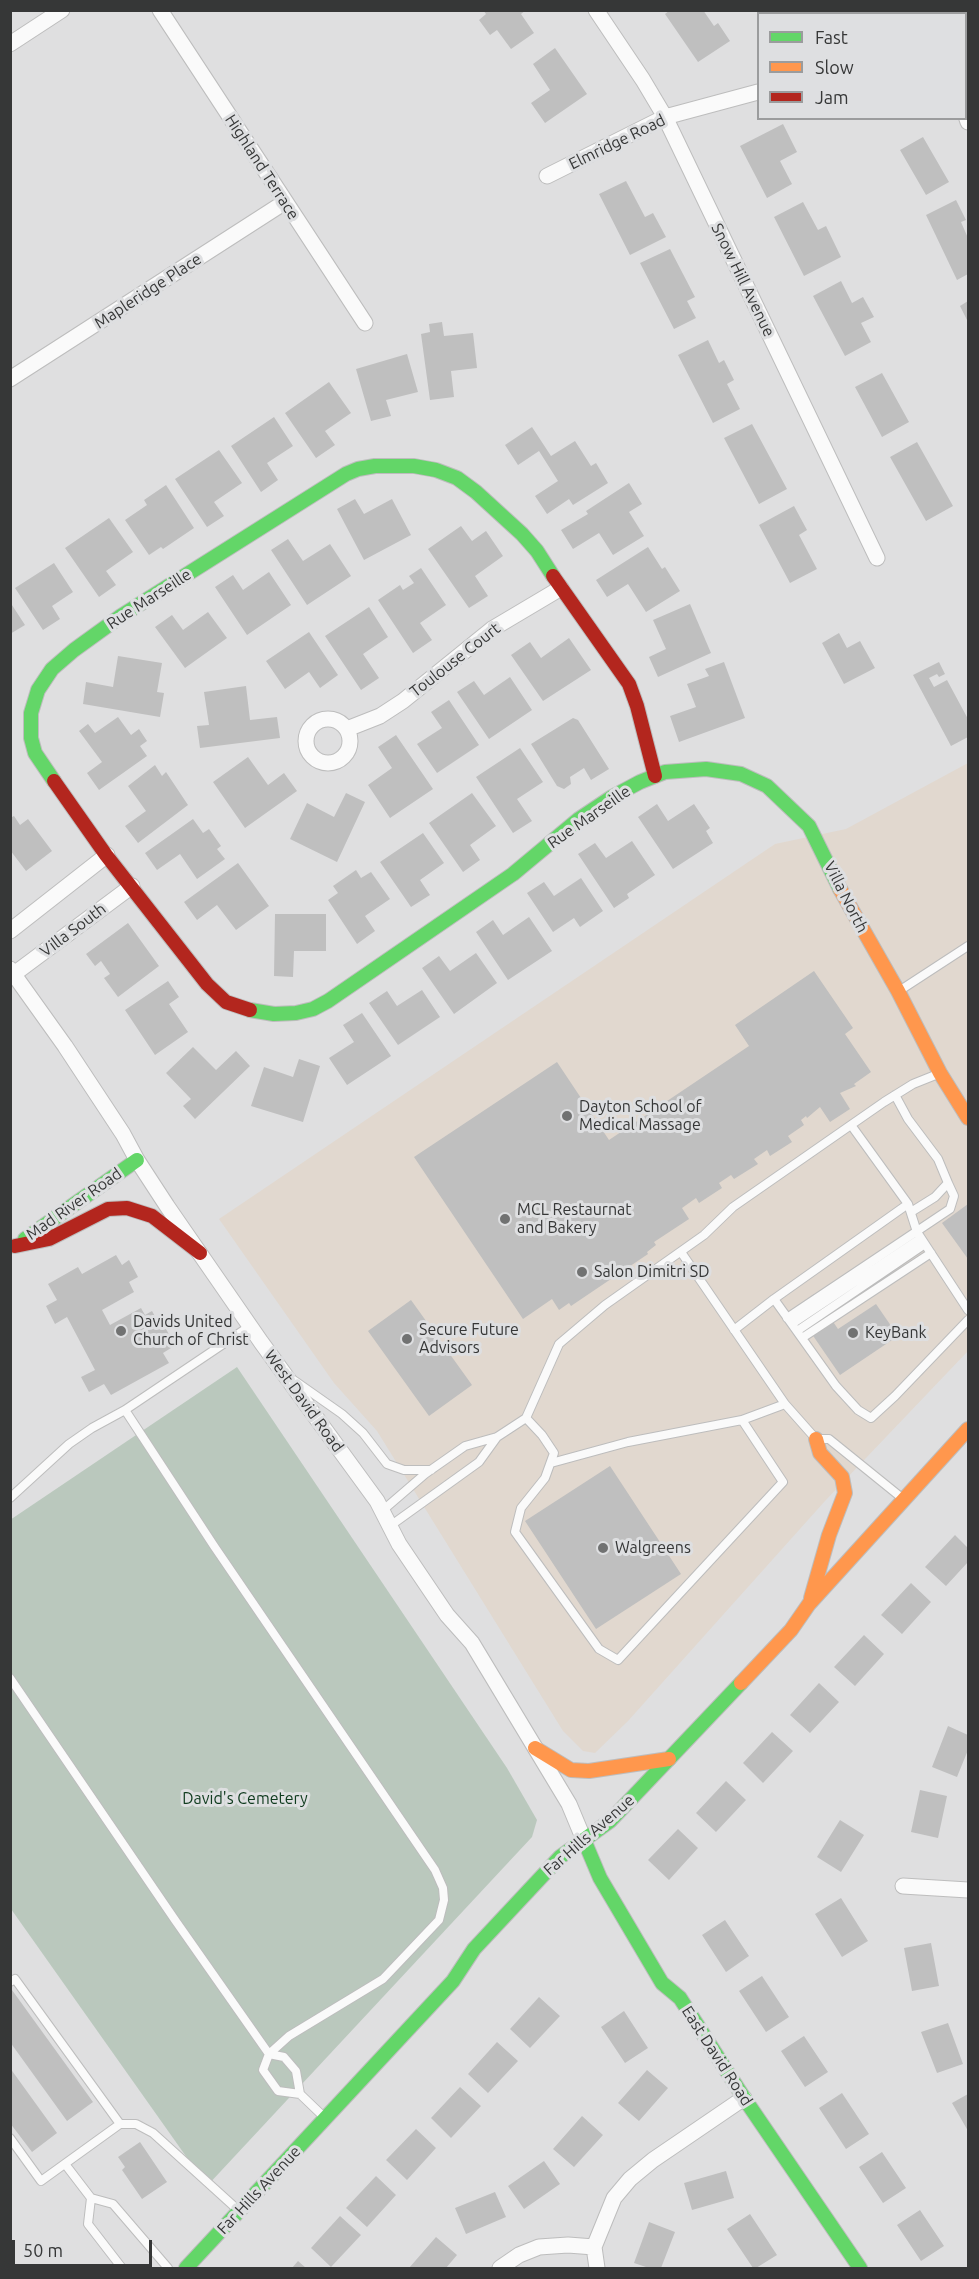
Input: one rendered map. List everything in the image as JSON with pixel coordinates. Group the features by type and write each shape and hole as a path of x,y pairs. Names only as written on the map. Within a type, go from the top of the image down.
{"street":[{"path":"10,44 62,10"},
{"name":"Highland Terrace","path":"160,10 365,323"},
{"name":"Snow Hill Avenue","path":"596,10 665,117 877,558"},
{"name":"Elmridge Road","path":"547,176 665,117 757,93"},
{"name":"Mapleridge Place","path":"10,380 285,202"},
{"name":"Rue Marseille","path":"375,466 414,466 436,470 457,478 476,492 537,551 561,588 618,665 628,684 637,706 655,776 612,797 579,819 513,874 328,1001 313,1009 296,1013 274,1014 249,1010 226,1002 207,984 107,855 35,753 31,738 31,713 34,699 46,677 74,650 121,616 346,474 375,466"},
{"name":"Toulouse Court","path":"347,729 380,716 403,701 492,628 561,588"},
{"name":"Villa North","path":"655,776 665,772 706,769 741,774 767,786 809,826 850,909 898,992 940,1073 969,1118"},
{"path":"10,931 107,855"},
{"name":"Villa South","path":"12,972 132,886"},
{"name":"West David Road","path":"12,972 66,1046 123,1134 137,1160 250,1326 382,1511 399,1544 447,1615 472,1644 569,1803 584,1840"},
{"name":"Mad River Road","path":"13,1247 137,1160"},
{"path":"13,1247 49,1239 108,1209 127,1208 153,1216 200,1252"},
{"name":"Far Hills Avenue","path":"186,2268 453,1981 474,1948 560,1857 610,1821 669,1760 790,1630 809,1605 969,1429"},
{"path":"809,1605 829,1535 845,1498 844,1482 820,1453 816,1438"},
{"path":"535,1748 571,1770 588,1772 669,1760"},
{"name":"East David Road","path":"584,1840 600,1878 662,1983 680,1998 744,2098 860,2268"},
{"path":"903,1886 969,1890"},
{"path":"597,2268 594,2247 614,2198 630,2179 652,2160 744,2098"},
{"path":"500,2268 519,2254 539,2247 568,2245 594,2247"}],"lane":[{"path":"898,992 969,946"},
{"path":"382,1511 431,1470 465,1446 497,1437 526,1418 559,1344 605,1305 704,1236 733,1207 851,1125 895,1095 940,1073"},
{"path":"792,1324 921,1238 950,1209 954,1196 938,1159 908,1119 895,1095"},
{"path":"851,1125 910,1208 921,1238 969,1310"},
{"path":"734,1330 774,1299 910,1208 935,1197 948,1183"},
{"path":"792,1324 921,1238"},
{"path":"681,1252 784,1404 816,1438 829,1439 903,1500"},
{"path":"802,1338 931,1253"},
{"path":"774,1299 836,1386 858,1410 871,1418 969,1320"},
{"path":"10,1498 69,1444 125,1410 250,1326"},
{"path":"285,1374 342,1414 363,1433 387,1464 404,1470 431,1470"},
{"path":"550,1463 628,1442 742,1420 784,1404"},
{"path":"125,1410 214,1546 435,1870 443,1888 444,1900 439,1920 383,1979 289,2036 269,2054 263,2070 278,2091 300,2094"},
{"path":"526,1418 543,1435 554,1453 545,1478 521,1508 515,1532 599,1649 618,1660 783,1482 742,1420"},
{"path":"390,1526 479,1462 497,1437"},
{"path":"10,1678 269,2054 284,2057 296,2072 300,2094 325,2118"},
{"path":"10,1982 15,1979 120,2124"},
{"path":"10,2138 41,2181 120,2124 136,2124 153,2133 239,2211"},
{"path":"65,2164 91,2198 113,2204 168,2268"},
{"path":"91,2198 88,2224 122,2268"}],"shaded area":[{"path":"968,763 968,1351 825,1501 628,1721 595,1753 583,1751 563,1731 377,1431 334,1383 219,1219 775,844 846,829"}],"green space":[{"name":"David's Cemetery","path":"237,1367 507,1768 537,1820 532,1837 207,2186 11,1909 10,1520"}],"building":[{"path":"483,10 526,10 521,14 534,33 511,49 497,30 490,35 479,20 486,14"},
{"path":"670,10 703,10 714,26 718,23 730,41 698,62 665,14"},
{"path":"555,48 587,94 545,123 531,103 550,90 533,64"},
{"path":"783,124 797,152 780,161 792,184 767,198 740,146"},
{"path":"923,137 949,182 926,195 900,150"},
{"path":"626,181 645,217 653,213 666,237 630,255 599,194"},
{"path":"956,200 966,220 961,222 968,238 968,274 957,280 926,215"},
{"path":"803,202 818,230 826,226 841,257 804,276 774,217"},
{"path":"670,249 695,297 687,301 696,318 674,329 640,263"},
{"path":"841,281 852,303 863,297 874,317 861,323 871,342 845,356 813,296"},
{"path":"968,301 968,322 960,306"},
{"path":"442,322 444,336 473,333 477,368 451,371 454,397 430,400 421,334 430,332 429,324"},
{"path":"708,340 719,363 724,360 734,380 727,384 740,409 713,423 678,355"},
{"path":"407,354 418,392 386,400 391,416 371,421 356,369"},
{"path":"882,373 909,422 882,437 855,387"},
{"path":"329,382 351,413 325,431 335,445 316,458 285,413"},
{"path":"274,417 293,446 267,463 278,480 261,492 231,446"},
{"path":"752,424 787,489 759,504 724,438"},
{"path":"532,427 551,456 575,441 591,466 596,463 608,483 573,505 569,499 547,514 535,496 558,481 539,451 518,465 505,445"},
{"path":"917,442 953,506 926,521 890,457"},
{"path":"219,450 242,483 214,502 224,516 207,527 175,479"},
{"path":"629,483 642,504 629,512 644,536 613,555 599,533 573,549 561,530 588,514 586,511"},
{"path":"166,485 194,528 163,549 161,547 149,555 125,520 147,505 144,500"},
{"path":"355,499 364,514 392,499 411,535 364,560 337,509"},
{"path":"794,506 807,530 799,535 817,569 790,583 759,525"},
{"path":"109,518 133,552 106,571 116,585 99,597 65,548"},
{"path":"461,526 472,541 486,531 503,556 475,576 488,596 469,608 428,549"},
{"path":"288,539 303,561 330,544 351,576 307,605 271,550"},
{"path":"648,547 662,569 665,567 680,591 646,612 628,584 607,597 596,580"},
{"path":"54,563 73,592 52,606 60,619 43,630 15,588"},
{"path":"421,568 446,605 420,623 432,640 413,653 378,600 400,585 403,590 414,583 409,576"},
{"path":"269,572 291,605 247,635 215,587 233,575 243,590"},
{"path":"10,602 25,625 10,634"},
{"path":"690,604 711,653 658,677 649,657 666,649 653,620"},
{"path":"369,607 388,637 363,654 379,678 361,690 325,636"},
{"path":"208,612 227,638 185,668 155,627 172,615 183,630"},
{"path":"309,632 338,675 320,688 309,672 285,689 266,661"},
{"path":"839,633 847,648 860,641 875,668 844,684 822,643"},
{"path":"569,638 591,670 543,701 511,655 530,642 541,658"},
{"path":"118,656 162,663 157,692 164,693 160,717 83,704 86,682 113,687"},
{"path":"724,662 745,718 679,742 670,716 696,707 687,684 709,676 705,669"},
{"path":"939,662 945,674 939,677 937,674 929,678 934,687 947,680 968,719 968,737 951,746 913,675"},
{"path":"510,677 532,710 489,739 457,692 474,681 484,695"},
{"path":"246,686 250,720 277,717 280,738 200,748 197,726 209,725 204,692"},
{"path":"449,700 479,745 437,773 417,744 442,728 431,712"},
{"path":"118,717 131,735 139,729 147,741 140,746 147,756 99,790 87,773 102,762 79,731 88,724 95,733"},
{"path":"573,718 578,720 609,769 591,780 584,768 570,777 571,784 564,789 557,786 531,744"},
{"path":"396,735 433,789 390,818 368,785 392,768 378,747"},
{"path":"520,748 543,782 517,799 532,821 513,833 476,777"},
{"path":"248,757 268,785 284,773 297,791 245,828 213,782"},
{"path":"155,765 162,776 166,772 188,805 138,843 125,826 146,811 128,786"},
{"path":"346,793 365,802 337,862 290,839 307,803 334,817"},
{"path":"472,793 496,826 470,845 480,860 463,872 429,823"},
{"path":"657,804 668,821 694,804 710,828 706,831 713,843 673,869 638,817"},
{"path":"14,816 20,825 28,819 52,851 26,871 10,850 10,818"},
{"path":"193,819 203,833 209,829 221,846 217,849 225,859 197,879 180,854 157,870 145,853"},
{"path":"423,833 444,863 420,880 430,895 411,907 380,862"},
{"path":"632,841 655,875 627,894 629,898 614,908 578,854 595,843 606,858"},
{"path":"238,863 269,906 236,930 217,905 197,920 184,902"},
{"path":"356,870 361,878 371,872 390,899 365,916 375,931 357,944 328,900 338,893 333,886"},
{"path":"581,878 603,911 580,927 574,918 553,932 527,893 544,882 554,896"},
{"path":"275,914 326,914 326,951 294,951 293,977 274,976"},
{"path":"529,917 552,951 508,980 476,932 493,920 503,935"},
{"path":"128,923 159,966 118,997 104,978 110,974 101,961 95,966 86,954"},
{"path":"476,953 497,983 454,1014 422,968 439,956 450,971"},
{"path":"814,971 853,1028 845,1034 871,1072 854,1084 856,1086 840,1093 850,1109 830,1122 820,1107 801,1120 804,1125 788,1136 792,1142 770,1156 767,1150 754,1159 758,1164 734,1179 731,1175 719,1183 722,1188 699,1203 696,1198 682,1208 689,1219 654,1242 656,1245 647,1252 648,1254 571,1306 569,1303 559,1310 552,1299 523,1319 414,1157 557,1062 609,1140 749,1046 735,1025"},
{"path":"168,981 179,997 169,1004 188,1032 155,1055 125,1010"},
{"path":"422,990 440,1017 398,1045 369,1003 387,991 397,1006"},
{"path":"362,1013 391,1056 347,1085 329,1058 354,1042 343,1025"},
{"path":"193,1047 216,1070 236,1051 250,1066 195,1119 183,1106 191,1099 166,1073"},
{"path":"299,1059 320,1066 303,1122 251,1106 264,1067 293,1077"},
{"path":"968,1204 968,1259 942,1223"},
{"name":"Davids United Church of Christ","path":"116,1255 122,1265 129,1260 138,1277 129,1282 134,1292 102,1310 110,1325 141,1308 145,1315 152,1311 158,1322 161,1320 171,1338 167,1340 171,1348 163,1353 169,1363 111,1395 104,1384 89,1392 81,1377 95,1370 67,1317 55,1324 46,1306 57,1300 48,1284 78,1267 82,1274"},
{"name":"KeyBank","path":"814,1294 838,1329 876,1304 898,1336 840,1375 794,1308"},
{"path":"411,1300 472,1385 429,1416 368,1331"},
{"name":"Walgreens","path":"610,1466 681,1574 596,1629 525,1521"},
{"path":"955,1535 968,1548 968,1562 946,1586 925,1567"},
{"path":"911,1583 931,1602 902,1634 881,1615"},
{"path":"864,1635 884,1654 855,1686 834,1667"},
{"path":"819,1683 839,1702 810,1733 790,1715"},
{"path":"948,1726 968,1735 968,1750 957,1777 932,1767"},
{"path":"772,1732 793,1751 763,1783 743,1763"},
{"path":"726,1781 746,1800 716,1832 696,1813"},
{"path":"920,1790 947,1796 938,1838 911,1832"},
{"path":"840,1820 864,1835 841,1872 817,1857"},
{"path":"678,1829 698,1848 669,1880 648,1860"},
{"path":"841,1898 868,1941 842,1957 815,1914"},
{"path":"725,1920 749,1956 726,1972 702,1935"},
{"path":"931,1943 939,1986 912,1991 904,1948"},
{"path":"762,1976 789,2017 766,2032 739,1991"},
{"path":"12,1990 93,2102 67,2121 10,2042 10,1992"},
{"path":"539,1997 560,2016 530,2048 510,2029"},
{"path":"624,2011 648,2048 625,2063 601,2027"},
{"path":"948,2023 963,2064 937,2073 921,2032"},
{"path":"804,2036 828,2072 805,2087 781,2051"},
{"path":"497,2042 518,2061 488,2093 468,2074"},
{"path":"10,2068 57,2133 32,2152 10,2123"},
{"path":"647,2070 668,2088 639,2121 618,2103"},
{"path":"460,2087 481,2106 451,2138 431,2118"},
{"path":"842,2093 869,2134 846,2149 819,2108"},
{"path":"968,2094 968,2131 952,2103"},
{"path":"582,2116 603,2135 574,2167 553,2149"},
{"path":"416,2129 436,2148 407,2180 386,2160"},
{"path":"140,2142 167,2182 142,2199 122,2170 125,2167 118,2157"},
{"path":"882,2152 906,2188 883,2203 859,2167"},
{"path":"544,2161 560,2184 524,2209 508,2186"},
{"path":"726,2171 734,2198 692,2210 684,2183"},
{"path":"376,2176 396,2195 367,2227 346,2208"},
{"path":"495,2192 506,2217 466,2234 455,2208"},
{"path":"920,2210 944,2246 921,2261 897,2225"},
{"path":"750,2214 777,2255 756,2268 753,2268 727,2229"},
{"path":"340,2216 361,2235 331,2267 311,2248"},
{"path":"649,2222 675,2232 661,2268 649,2268 634,2263"},
{"path":"436,2237 457,2255 446,2268 409,2268"},
{"path":"298,2261 306,2268 292,2268"}],"traffic: fast":[{"path":"54,781 35,753 31,738 31,713 38,690 52,669 121,616 346,474 358,469 375,466 414,466 436,470 457,478 522,534 537,551 553,576"},
{"path":"250,1010 274,1014 296,1013 313,1009 328,1001 513,874 579,819 612,797 665,772 706,769 741,774 767,786 809,826 840,889"},
{"path":"25,1239 137,1160"},
{"path":"186,2268 453,1981 474,1949 560,1857 610,1821 741,1683"},
{"path":"584,1840 600,1878 662,1983 680,1998 744,2098 860,2268"}],"traffic: slow":[{"path":"840,889 898,991 940,1073 968,1118"},
{"path":"741,1683 791,1630 809,1604 968,1429"},
{"path":"811,1598 829,1535 845,1493 842,1477 820,1453 816,1439"},
{"path":"535,1748 571,1770 589,1771 669,1759"}],"traffic: jam":[{"path":"553,576 629,684 655,776"},
{"path":"54,781 106,855 207,984 226,1002 250,1010"},
{"path":"15,1246 49,1239 108,1209 127,1208 152,1216 200,1253"}],"place":[{"name":"Dayton School of Medical Massage","path":"567,1116"},
{"name":"MCL Restaurnat and Bakery","path":"505,1219"},
{"name":"Salon Dimitri SD","path":"582,1272"},
{"name":"Davids United Church of Christ","path":"121,1331"},
{"name":"KeyBank","path":"853,1333"},
{"name":"Secure Future Advisors","path":"407,1339"},
{"name":"Walgreens","path":"603,1548"}]}
